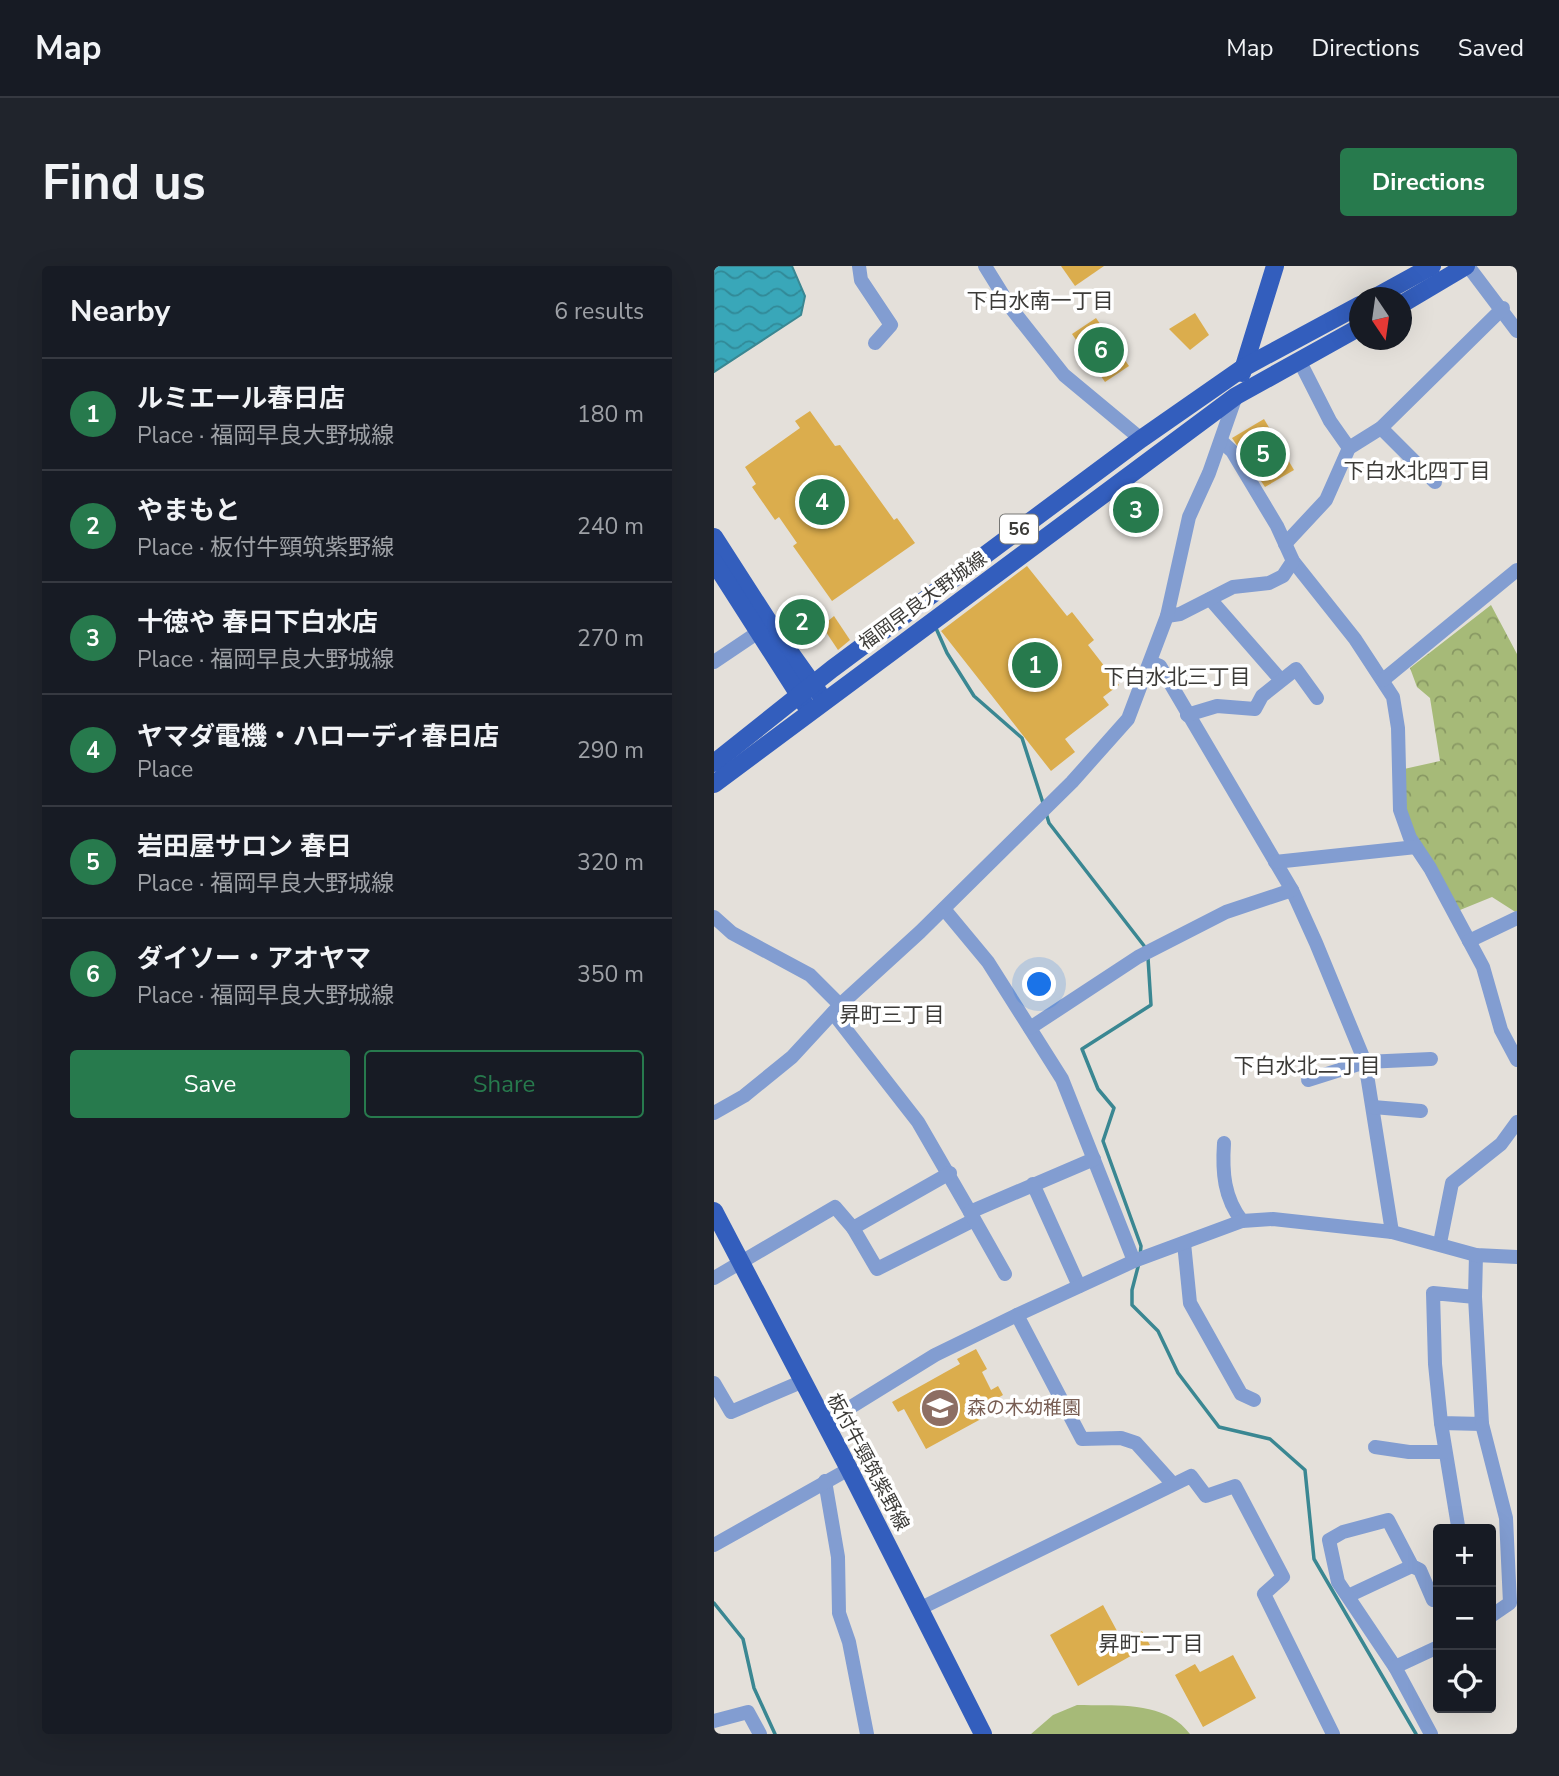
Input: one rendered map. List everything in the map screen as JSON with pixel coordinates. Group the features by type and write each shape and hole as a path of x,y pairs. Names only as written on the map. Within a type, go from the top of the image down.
{"main road":[{"path":"1236,396 1275,266"},
{"path":"1394,287 1432,266"},
{"path":"1412,298 1467,266"},
{"name":"福岡早良大野城線","path":"714,763 807,698 1140,439 1243,368 1349,311"},
{"name":"福岡早良大野城線","path":"714,784 807,698 825,700 1236,396 1349,333"},
{"path":"714,537 807,698"},
{"path":"714,562 757,633 807,698"},
{"name":"板付牛頸筑紫野線","path":"714,1211 921,1608 983,1734"}],"street":[{"path":"859,266 861,280 891,325 875,343"},
{"path":"985,266 1011,309 1064,375 1140,439"},
{"path":"1467,266 1503,308 1517,331"},
{"path":"1285,544 1326,500 1349,448 1381,428 1503,308"},
{"path":"1299,360 1331,421 1349,448"},
{"path":"714,1112 744,1096 792,1057 836,1009 944,909 1103,749 1128,719 1167,616 1189,517 1221,441 1236,396"},
{"path":"1381,428 1435,482"},
{"path":"1221,441 1232,451 1293,561 1393,697 1398,728 1400,810 1416,847 1483,967 1501,1030 1517,1060"},
{"path":"1167,616 1180,614 1233,587 1269,583 1283,576 1293,561"},
{"path":"1383,680 1517,570"},
{"path":"1210,599 1280,679"},
{"path":"714,662 757,633"},
{"path":"1150,662 1160,666 1292,890 1364,1062 1392,1232"},
{"path":"1187,715 1217,706 1255,709 1262,696 1280,679 1296,669 1317,698"},
{"path":"1275,862 1416,847"},
{"path":"1030,1028 1138,957 1226,912 1292,890"},
{"path":"944,909 988,962 1062,1079 1134,1261"},
{"path":"714,917 732,933 810,975 918,1122 950,1173 1005,1275"},
{"path":"1469,941 1517,918"},
{"path":"1501,1030 1517,1026"},
{"path":"1308,1080 1364,1062 1431,1059"},
{"path":"1373,1107 1421,1111"},
{"path":"1440,1243 1452,1182 1502,1144 1517,1122"},
{"path":"1224,1143 1222,1167 1230,1206 1242,1221"},
{"path":"714,1278 835,1207 853,1228 877,1269 1033,1184 1094,1159"},
{"path":"853,1228 950,1173"},
{"path":"1033,1184 1079,1286"},
{"path":"825,1423 936,1355 1017,1315 1134,1261 1242,1221 1273,1219 1392,1232 1476,1255 1517,1257"},
{"path":"1184,1243 1190,1303 1241,1394 1254,1400"},
{"path":"1476,1255 1475,1297 1482,1424 1506,1518 1510,1603 1496,1613"},
{"path":"1458,1524 1444,1452 1435,1364 1433,1293 1475,1297"},
{"path":"1017,1315 1082,1439 1121,1438 1136,1443 1172,1483"},
{"path":"714,1383 732,1412 801,1382"},
{"path":"1441,1423 1482,1424"},
{"path":"1375,1447 1409,1452 1444,1452"},
{"path":"714,1545 849,1469"},
{"path":"921,1608 1172,1483 1191,1476 1206,1496 1235,1486 1283,1577 1264,1594 1333,1734"},
{"path":"825,1481 838,1557 839,1613 849,1642 867,1734"},
{"path":"1431,1734 1395,1667 1338,1582 1329,1540 1343,1532 1388,1520 1412,1566 1420,1570 1433,1600"},
{"path":"1348,1596 1412,1566"},
{"path":"1395,1667 1433,1649"},
{"path":"714,1721 748,1712 760,1734"}],"green space":[{"path":"1491,605 1517,654 1517,913 1492,897 1460,910 1416,837 1405,810 1404,769 1440,761 1430,698 1417,687 1410,668"},
{"path":"1077,1705 1153,1710 1180,1723 1190,1734 1031,1734 1053,1715"}],"water":[{"path":"714,266 792,266 805,296 801,315 714,372"}],"building":[{"path":"1061,266 1104,266 1075,286"},
{"path":"1195,313 1209,335 1190,350 1169,329"},
{"path":"1096,318 1129,366 1105,382 1072,334"},
{"path":"810,411 835,446 840,445 894,520 897,518 915,543 832,601 793,546 797,543 779,517 775,520 752,487 756,484 745,467 800,428 795,421"},
{"path":"1264,419 1294,470 1265,487 1232,438"},
{"path":"1142,485 1162,510 1129,535 1110,511"},
{"path":"1027,566 1067,616 1072,612 1094,640 1088,645 1119,685 1103,697 1109,705 1065,739 1075,752 1051,771 941,631"},
{"path":"799,610 812,628 804,633 792,616"},
{"path":"834,616 850,640 838,650 822,626"},
{"path":"976,1349 987,1369 982,1372 991,1390 998,1386 1003,1395 987,1404 992,1413 926,1449 904,1409 898,1412 892,1402 960,1364 957,1359"},
{"path":"1103,1605 1123,1642 1142,1631 1150,1645 1078,1686 1050,1635"},
{"path":"1233,1655 1256,1698 1203,1727 1175,1675 1195,1664 1200,1672"}],"waterway":[{"path":"935,626 947,653 974,696 1022,738 1044,806"},
{"path":"1046,813 1049,823 1145,947"},
{"path":"1140,1256 1141,1246 1103,1141 1114,1108 1098,1089 1082,1049 1151,1005 1148,958"},
{"path":"1139,1263 1132,1290 1132,1305 1158,1331 1178,1373 1219,1427 1270,1439 1305,1470 1314,1559 1416,1734"},
{"path":"714,1603 743,1639 754,1688 775,1734"}],"place":[{"name":"ダイソー・アオヤマ","path":"1101,350"},
{"name":"岩田屋サロン 春日","path":"1263,454"},
{"name":"ヤマダ電機・ハローディ春日店","path":"822,502"},
{"name":"十徳や 春日下白水店","path":"1136,510"},
{"name":"やまもと","path":"802,622"},
{"name":"ルミエール春日店","path":"1035,665"},
{"name":"森の木幼稚園","path":"940,1408"}],"district":[{"name":"下白水南一丁目","path":"1040,301"},
{"name":"下白水北四丁目","path":"1417,471"},
{"name":"下白水北三丁目","path":"1177,677"},
{"name":"昇町三丁目","path":"892,1015"},
{"name":"下白水北二丁目","path":"1307,1066"},
{"name":"昇町二丁目","path":"1151,1644"}]}
